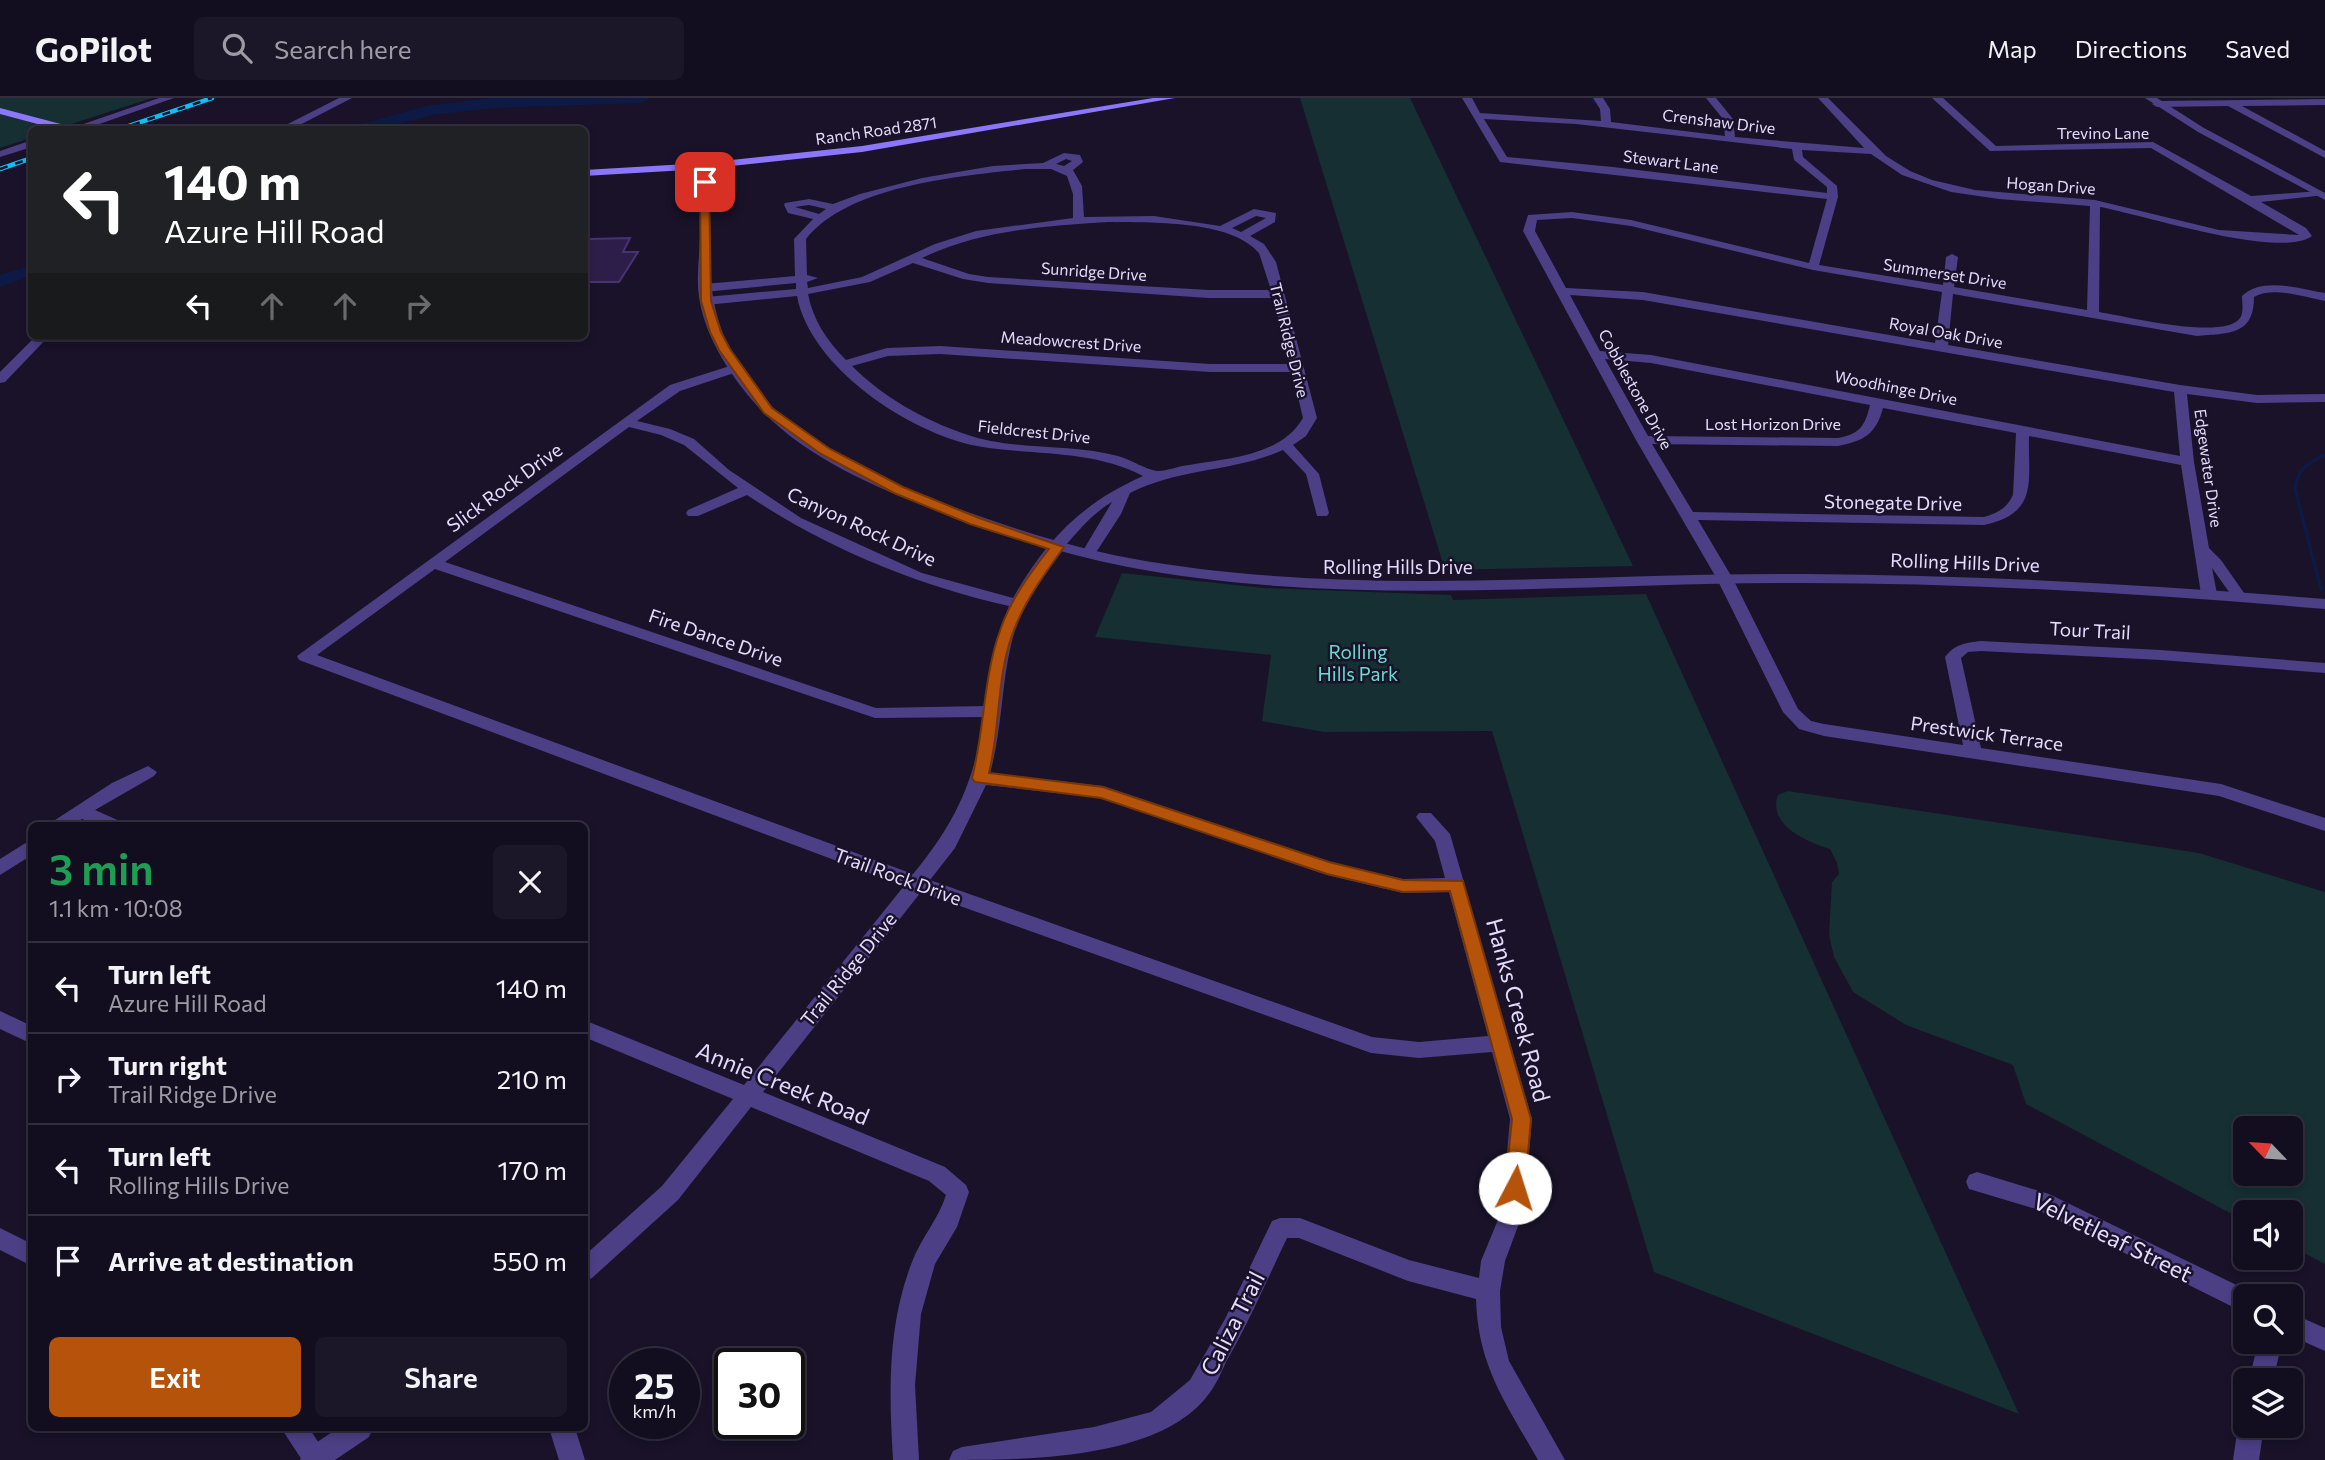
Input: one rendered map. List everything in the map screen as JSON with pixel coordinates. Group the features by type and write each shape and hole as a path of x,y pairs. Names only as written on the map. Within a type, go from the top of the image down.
{"main road":[{"name":"Ranch Road 2871","path":"588,173 705,166 862,149 1170,98"},
{"path":"0,111 60,126"}],"street":[{"path":"81,126 169,98"},
{"path":"289,126 347,98"},
{"path":"1467,98 1477,116"},
{"path":"1598,98 1605,109 1606,123"},
{"path":"1711,98 1728,119 1730,138"},
{"name":"Hogan Drive","path":"1823,98 1872,151 1909,174 1940,185 2018,199 2095,203 2196,228 2237,235 2305,236"},
{"name":"Trevino Lane","path":"1937,98 1994,149 2153,145 2302,230 2305,236"},
{"path":"2154,101 2290,99 2325,102"},
{"path":"2154,101 2321,195"},
{"path":"2228,102 2272,129 2325,155"},
{"name":"Crenshaw Drive","path":"1477,116 1606,123 1797,146 1872,151"},
{"name":"Stewart Lane","path":"1477,116 1504,160 1613,170 1833,197"},
{"path":"0,154 28,144"},
{"path":"1797,146 1798,158 1832,186 1833,197 1813,267"},
{"name":"Rolling Hills Drive","path":"705,166 705,294 716,332 736,368 768,410 805,438 848,465 948,511 1058,547 1172,570 1309,585 1419,587 1725,579 2008,581 2325,604"},
{"name":"Fieldcrest Drive","path":"1079,221 1076,182 1065,170 1045,166 1022,166 872,193 820,217 800,239 806,311 816,334 844,364 869,387 921,421 963,439 1106,454 1137,465 1155,476"},
{"path":"2236,193 2304,186"},
{"path":"2248,200 2321,195"},
{"path":"820,217 792,211 789,205 808,202 835,208"},
{"path":"2094,314 2095,203"},
{"path":"1222,229 1254,212 1272,215 1271,220 1241,236"},
{"name":"Summerset Drive","path":"1535,216 1572,215 1631,223 1813,267 2197,332 2225,330 2244,323 2248,314 2248,296 2253,290 2266,289 2325,297"},
{"name":"Cobblestone Drive","path":"1535,216 1530,219 1529,231 1643,440 1725,579"},
{"name":"Trail Ridge Drive","path":"588,1267 670,1193 949,843 968,810 980,778 1000,654 1008,626 1035,577 1073,527 1099,503 1155,476 1253,456 1285,445 1302,432 1310,418 1270,262 1258,245 1241,236 1179,220 1040,223 983,232 951,241 854,283 705,294"},
{"path":"1941,348 1952,257"},
{"name":"Sunridge Drive","path":"909,258 967,277 988,280 1209,294 1280,294"},
{"name":"Royal Oak Drive","path":"1562,292 1643,296 2180,389 2257,399 2325,398"},
{"path":"0,379 39,340"},
{"name":"Meadowcrest Drive","path":"844,364 887,352 940,349 1210,368 1297,368"},
{"name":"Woodhinge Drive","path":"1597,354 1651,359 2188,462"},
{"name":"Slick Rock Drive","path":"304,656 675,388 736,368"},
{"name":"Edgewater Drive","path":"2180,389 2188,462 2203,551 2202,561 2209,594"},
{"name":"Lost Horizon Drive","path":"1643,440 1838,442 1855,439 1868,432 1878,401"},
{"name":"Canyon Rock Drive","path":"627,423 665,432 689,442 724,473 796,521 917,576 970,593 1019,604"},
{"name":"Stonegate Drive","path":"1687,516 1984,522 2005,516 2017,504 2020,495 2022,429"},
{"path":"1285,445 1317,478 1322,513"},
{"path":"693,513 748,489"},
{"path":"1088,554 1114,514 1123,493"},
{"name":"Edgewater Drive","path":"2203,551 2216,563 2239,596"},
{"name":"Fire Dance Drive","path":"433,563 875,713 992,711"},
{"name":"Prestwick Terrace","path":"1725,579 1791,712 1805,725 2221,790 2325,825"},
{"name":"Tour Trail","path":"1973,752 1953,657 1963,648 1981,646 2161,655 2323,671"},
{"name":"Trail Rock Drive","path":"304,656 917,883 1371,1045 1419,1051 1501,1043"},
{"path":"64,822 148,772"},
{"path":"980,778 1103,792 1327,868 1403,886 1457,885"},
{"path":"80,811 106,822"},
{"name":"Hanks Creek Road","path":"1425,817 1444,839 1521,1119 1513,1210 1493,1261 1488,1291 1489,1327 1498,1364 1552,1460"},
{"path":"0,868 28,848"},
{"path":"0,1019 28,1034"},
{"name":"Annie Creek Road","path":"588,1030 937,1174 958,1192 949,1219 924,1260 902,1347 901,1392 906,1460"},
{"name":"Velvetleaf Street","path":"1977,1182 2042,1201 2233,1295"},
{"name":"Caliza Trail","path":"962,1460 1094,1439 1158,1423 1199,1388 1233,1327 1280,1228 1300,1228 1408,1270 1488,1291"},
{"path":"0,1238 28,1254"},
{"path":"2303,1330 2325,1340"},
{"path":"296,1431 315,1459 356,1431"},
{"path":"563,1431 572,1460"},
{"path":"2246,1460 2249,1438"}],"green space":[{"path":"0,98 152,98 65,126 28,126 28,139 0,148"},
{"path":"1300,98 1410,98 1633,566 1445,570"},
{"name":"Rolling Hills Park","path":"1122,573 1264,588 1451,595 1453,600 1646,594 2019,1414 1654,1272 1492,731 1324,732 1262,721 1271,655 1095,637"},
{"path":"1788,791 2199,853 2325,892 2325,1264 2303,1252 2303,1200 2233,1200 2233,1215 2026,1104 2013,1065 1906,1025 1853,992 1834,957 1829,935 1832,882 1839,874 1837,863 1830,849 1791,831 1778,815 1778,795"}],"building":[{"path":"630,238 623,252 638,252 619,282 588,282 589,239"}],"waterway":[{"path":"371,126 431,110 493,103 641,98"},
{"path":"1592,98 1594,103"},
{"path":"0,281 28,271"},
{"path":"2321,589 2295,489 2304,468 2325,455"}],"railway":[{"path":"129,126 212,98"},
{"path":"0,169 28,159"}],"route":[{"path":"705,182 706,301 725,350 751,390 768,410 805,438 873,478 974,521 1058,547 1035,577 1008,626 995,680 988,744 980,778 1103,792 1327,868 1403,886 1457,885 1521,1119 1515,1188"}]}
